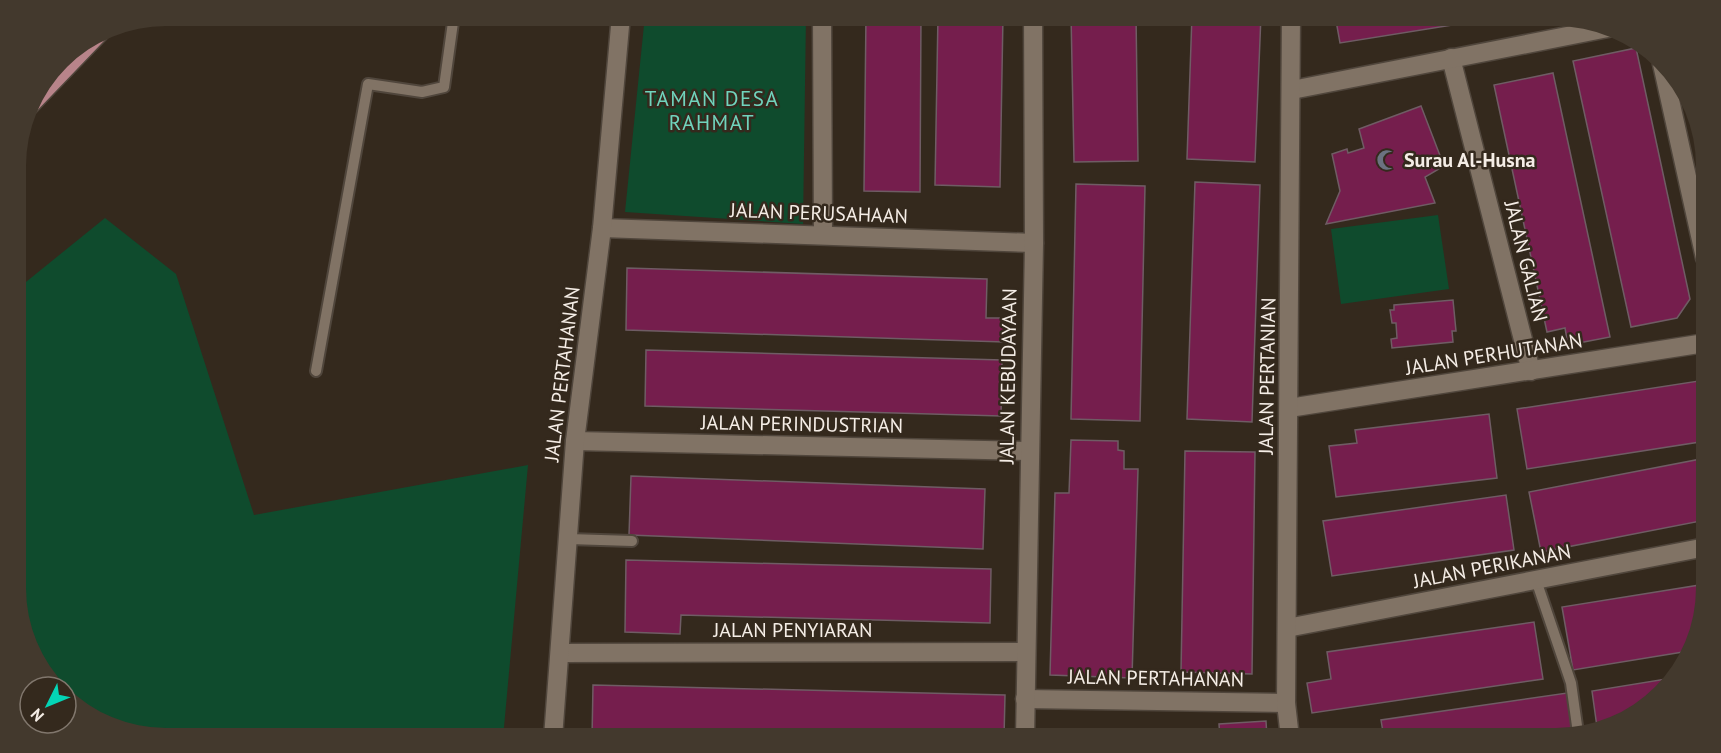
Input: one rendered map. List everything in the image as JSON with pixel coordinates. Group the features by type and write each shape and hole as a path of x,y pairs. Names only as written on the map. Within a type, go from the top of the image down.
{"street":[{"name":"JALAN PERTAHANAN","path":"554,728 575,441 602,228 620,26"},
{"path":"822,26 822,235"},
{"name":"JALAN KEBUDAYAAN","path":"1025,727 1034,243 1033,26"},
{"name":"JALAN PERTANIAN","path":"1289,727 1286,703 1291,26"},
{"path":"1292,90 1593,31"},
{"name":"JALAN GALIAN","path":"1451,58 1531,371"},
{"path":"1665,79 1696,217"},
{"name":"JALAN PERUSAHAAN","path":"602,228 1034,243"},
{"name":"JALAN PERHUTANAN","path":"1289,408 1696,344"},
{"name":"JALAN PERINDUSTRIAN","path":"575,441 1029,451"},
{"name":"JALAN PERIKANAN","path":"1287,628 1696,550"},
{"name":"JALAN PENYIARAN","path":"560,653 1026,652"},
{"name":"JALAN PERTAHANAN","path":"1025,699 1286,703"}],"lane":[{"path":"316,371 368,84 422,92 444,87 452,26"},
{"path":"569,539 632,541"},
{"path":"1536,580 1571,683 1577,726"}],"green space":[{"path":"644,26 806,26 803,224 625,212"},
{"path":"1438,215 1449,289 1341,304 1331,229"},
{"path":"105,218 176,274 254,515 528,465 504,728 166,728 130,723 96,709 78,696 78,675 57,675 55,673 36,641 30,623 26,587 26,282"}],"building":[{"path":"866,26 921,26 920,192 864,191"},
{"path":"938,26 1003,26 1000,187 935,185"},
{"path":"1071,26 1136,26 1138,161 1074,162"},
{"path":"1192,26 1261,26 1255,162 1187,159"},
{"path":"1337,26 1446,26 1340,43"},
{"path":"1632,49 1637,52 1690,299 1677,318 1631,327 1573,61"},
{"path":"1553,73 1610,337 1568,345 1565,328 1547,332 1494,85"},
{"name":"Surau Al-Husna","path":"1421,106 1444,166 1425,177 1435,203 1326,224 1340,191 1332,154 1347,149 1348,153 1364,148 1359,129"},
{"path":"1195,182 1260,185 1252,422 1187,419"},
{"path":"1076,184 1145,186 1140,421 1071,419"},
{"path":"627,268 987,279 986,318 1004,318 1004,342 626,330"},
{"path":"1453,300 1456,331 1452,331 1453,342 1392,348 1391,339 1397,338 1396,323 1392,323 1390,310 1394,310 1394,305"},
{"path":"646,350 1002,360 1001,416 645,406"},
{"path":"1696,381 1696,443 1527,469 1517,409"},
{"path":"1489,414 1497,478 1336,497 1329,446 1357,443 1355,430"},
{"path":"1071,440 1118,441 1118,450 1124,451 1124,469 1138,469 1132,678 1050,675 1055,493 1069,493"},
{"path":"1185,451 1255,452 1252,674 1181,672"},
{"path":"1696,460 1696,522 1541,552 1529,492"},
{"path":"631,476 985,489 983,549 629,535"},
{"path":"1506,495 1514,550 1332,576 1323,521"},
{"path":"626,560 991,569 990,623 681,615 680,634 625,632"},
{"path":"1696,586 1693,614 1679,653 1573,670 1562,607"},
{"path":"1534,622 1543,679 1312,713 1307,683 1331,679 1327,652"},
{"path":"1661,680 1633,704 1596,721 1592,691"},
{"path":"593,685 1005,695 1004,727 592,728"},
{"path":"1567,693 1572,726 1382,727 1381,720"},
{"path":"1266,721 1266,727 1219,727 1219,724"}],"place":[{"name":"Surau Al-Husna","path":"1387,160"}],"district":[{"name":"TAMAN DESA RAHMAT","path":"712,110"}]}
